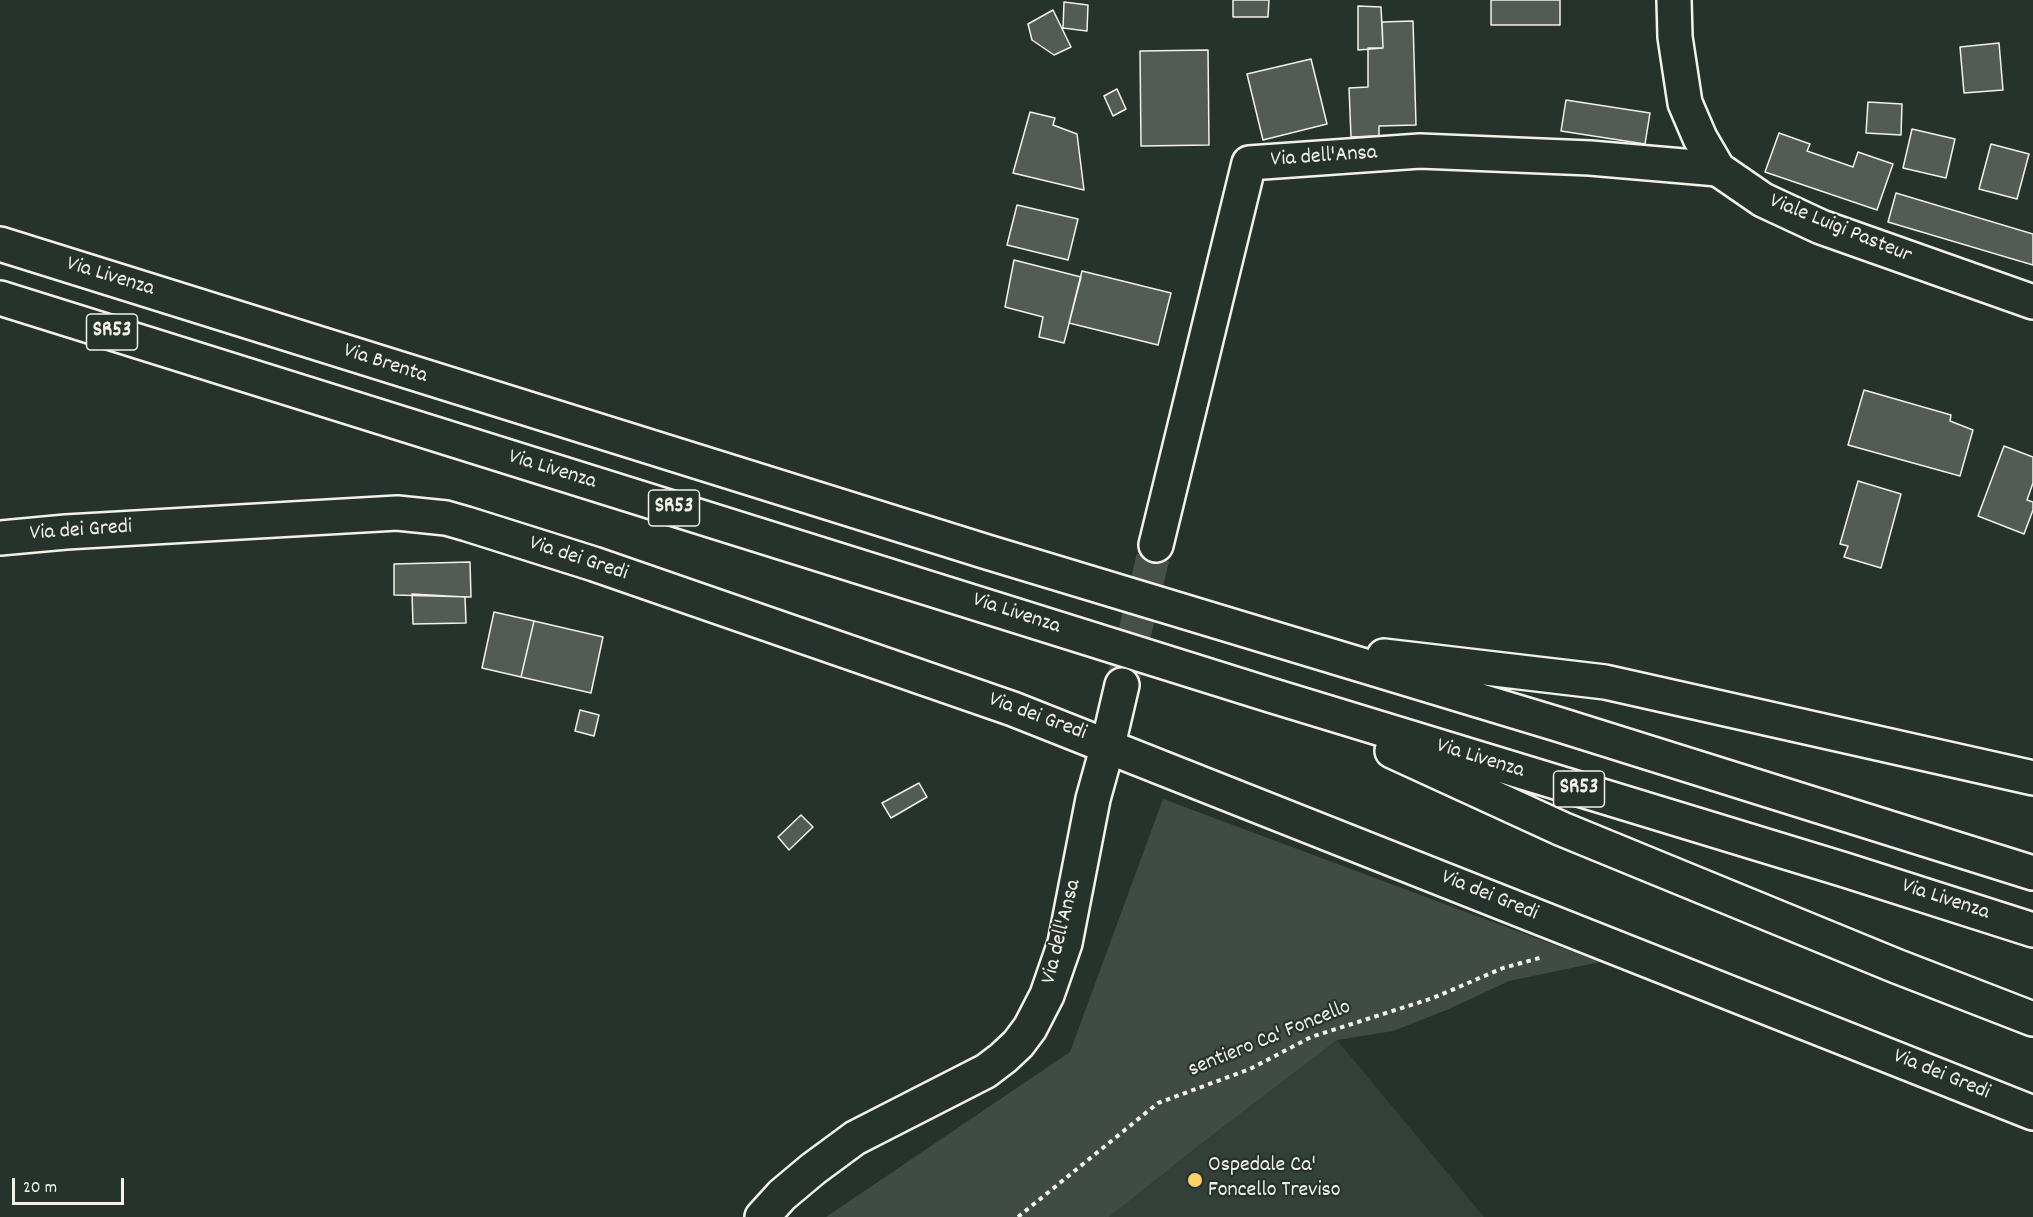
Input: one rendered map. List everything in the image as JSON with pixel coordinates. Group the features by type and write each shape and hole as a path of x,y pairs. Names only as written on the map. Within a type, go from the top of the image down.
{"main road":[{"name":"Viale Luigi Pasteur","path":"1674,0 1675,37 1685,103 1700,138 1718,169 1763,200 1821,227 2033,302"},
{"name":"Via dell'Ansa","path":"1156,545 1249,163 1420,151 1590,158 1718,169"},
{"name":"Via Livenza","path":"0,244 220,313"},
{"name":"Via Livenza","path":"0,298 1270,695 1845,870 2033,930"},
{"name":"Via Brenta","path":"220,313 549,417 1292,645"},
{"name":"Via dei Gredi","path":"0,538 66,532 397,513 446,518 594,564 1013,708 2033,1113"},
{"path":"1292,645 1605,682 2033,778"},
{"name":"SR53","path":"1292,645 1557,724 2033,873"},
{"name":"Via dell'Ansa","path":"762,1217 782,1195 813,1168 855,1138 986,1071 1018,1044 1030,1028 1047,995 1062,952 1092,799 1122,686"},
{"path":"1270,695 1562,829 2033,1019"}],"path":[{"name":"sentiero Ca' Foncello","path":"1017,1217 1158,1102 1250,1069 1311,1037 1433,998 1503,968 1547,956"}],"shaded area":[{"path":"1163,799 1600,962 1509,981 1449,1009 1393,1031 1337,1040 1109,1217 826,1217 1070,1052"},
{"path":"1337,1040 1484,1217 1109,1217 1202,1143"}],"building":[{"path":"1233,0 1269,0 1268,17 1233,17"},
{"path":"1491,0 1560,0 1560,25 1491,25"},
{"path":"1064,2 1088,5 1087,31 1063,28"},
{"path":"1358,6 1381,7 1383,48 1358,50"},
{"path":"1053,10 1071,47 1054,55 1032,40 1028,24"},
{"path":"1413,21 1416,125 1379,126 1379,136 1351,137 1349,88 1368,87 1368,48 1383,48 1382,22"},
{"path":"1999,43 2003,90 1964,93 1960,47"},
{"path":"1208,50 1209,145 1141,146 1140,51"},
{"path":"1311,59 1327,124 1263,140 1247,74"},
{"path":"1117,89 1126,109 1113,116 1104,96"},
{"path":"1566,100 1650,113 1645,144 1561,131"},
{"path":"1868,102 1902,104 1901,135 1866,133"},
{"path":"1030,112 1055,118 1053,125 1077,134 1084,190 1013,173"},
{"path":"1912,129 1955,139 1946,178 1903,168"},
{"path":"1779,133 1810,144 1807,151 1853,167 1858,152 1893,164 1877,210 1765,172"},
{"path":"1991,144 2029,154 2017,199 1979,189"},
{"path":"1896,193 2033,234 2033,265 1888,222"},
{"path":"1017,205 1078,219 1068,260 1007,245"},
{"path":"1014,260 1081,277 1064,343 1039,337 1043,317 1005,307"},
{"path":"1082,271 1171,293 1158,345 1069,323"},
{"path":"1864,390 1951,415 1950,421 1973,430 1960,476 1848,445"},
{"path":"2004,446 2033,457 2033,483 2027,500 2033,502 2033,510 2024,534 1978,516"},
{"path":"1858,481 1901,494 1881,568 1844,557 1848,546 1840,544"},
{"path":"470,562 471,597 394,595 394,564"},
{"path":"412,594 465,597 466,623 413,624"},
{"path":"494,612 534,621 521,677 482,668"},
{"path":"534,621 603,637 591,693 521,677"},
{"path":"580,710 599,715 594,736 575,731"},
{"path":"919,783 927,797 891,818 882,803"},
{"path":"801,815 813,827 789,850 778,837"}],"tunnel":[{"path":"1122,685 1156,545"}],"place":[{"name":"Ospedale Ca' Foncello Treviso","path":"1195,1180"}]}
